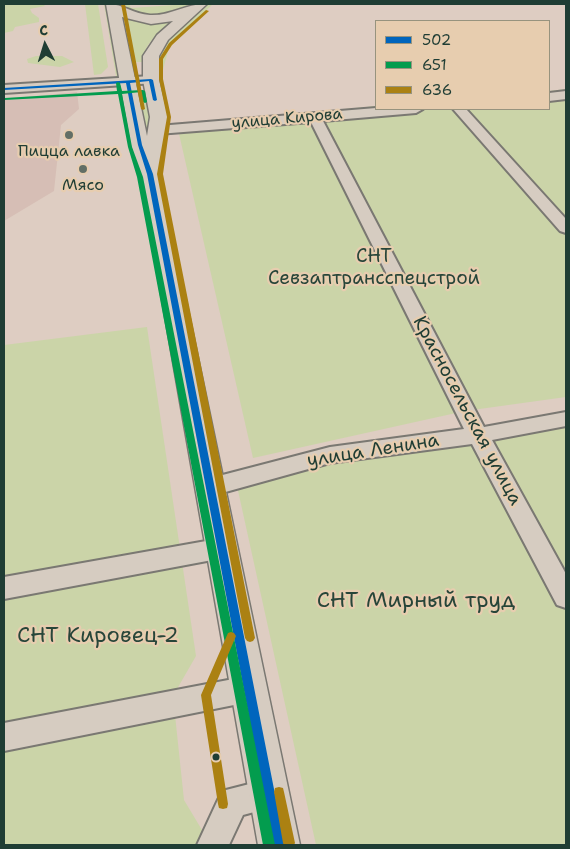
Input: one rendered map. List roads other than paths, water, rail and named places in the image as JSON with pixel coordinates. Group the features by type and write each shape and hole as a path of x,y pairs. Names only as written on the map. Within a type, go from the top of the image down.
{"main road":[{"path":"113,5 134,17 156,20 180,15 199,5"},
{"path":"113,5 140,145 150,174 249,689 251,798 279,845"},
{"path":"150,174 159,117 151,80 150,64 157,44 199,5"}],"street":[{"path":"4,89 151,80"},
{"path":"550,97 566,95"},
{"name":"улица Кирова","path":"158,130 403,110"},
{"path":"460,110 566,228"},
{"name":"Красносельская улица","path":"315,117 478,435 566,597"},
{"name":"улица Ленина","path":"211,487 330,455 478,435 566,419"},
{"path":"4,588 223,548"},
{"path":"4,737 249,689"},
{"path":"213,845 251,798"}],"place":[{"name":"Пицца лавка","path":"69,135"},
{"name":"Мясо","path":"83,169"}],"park label":[{"name":"СНТ Севзаптрансспецстрой","path":"374,268"},
{"name":"СНТ Мирный труд","path":"416,601"},
{"name":"СНТ Кировец-2","path":"98,636"}]}
